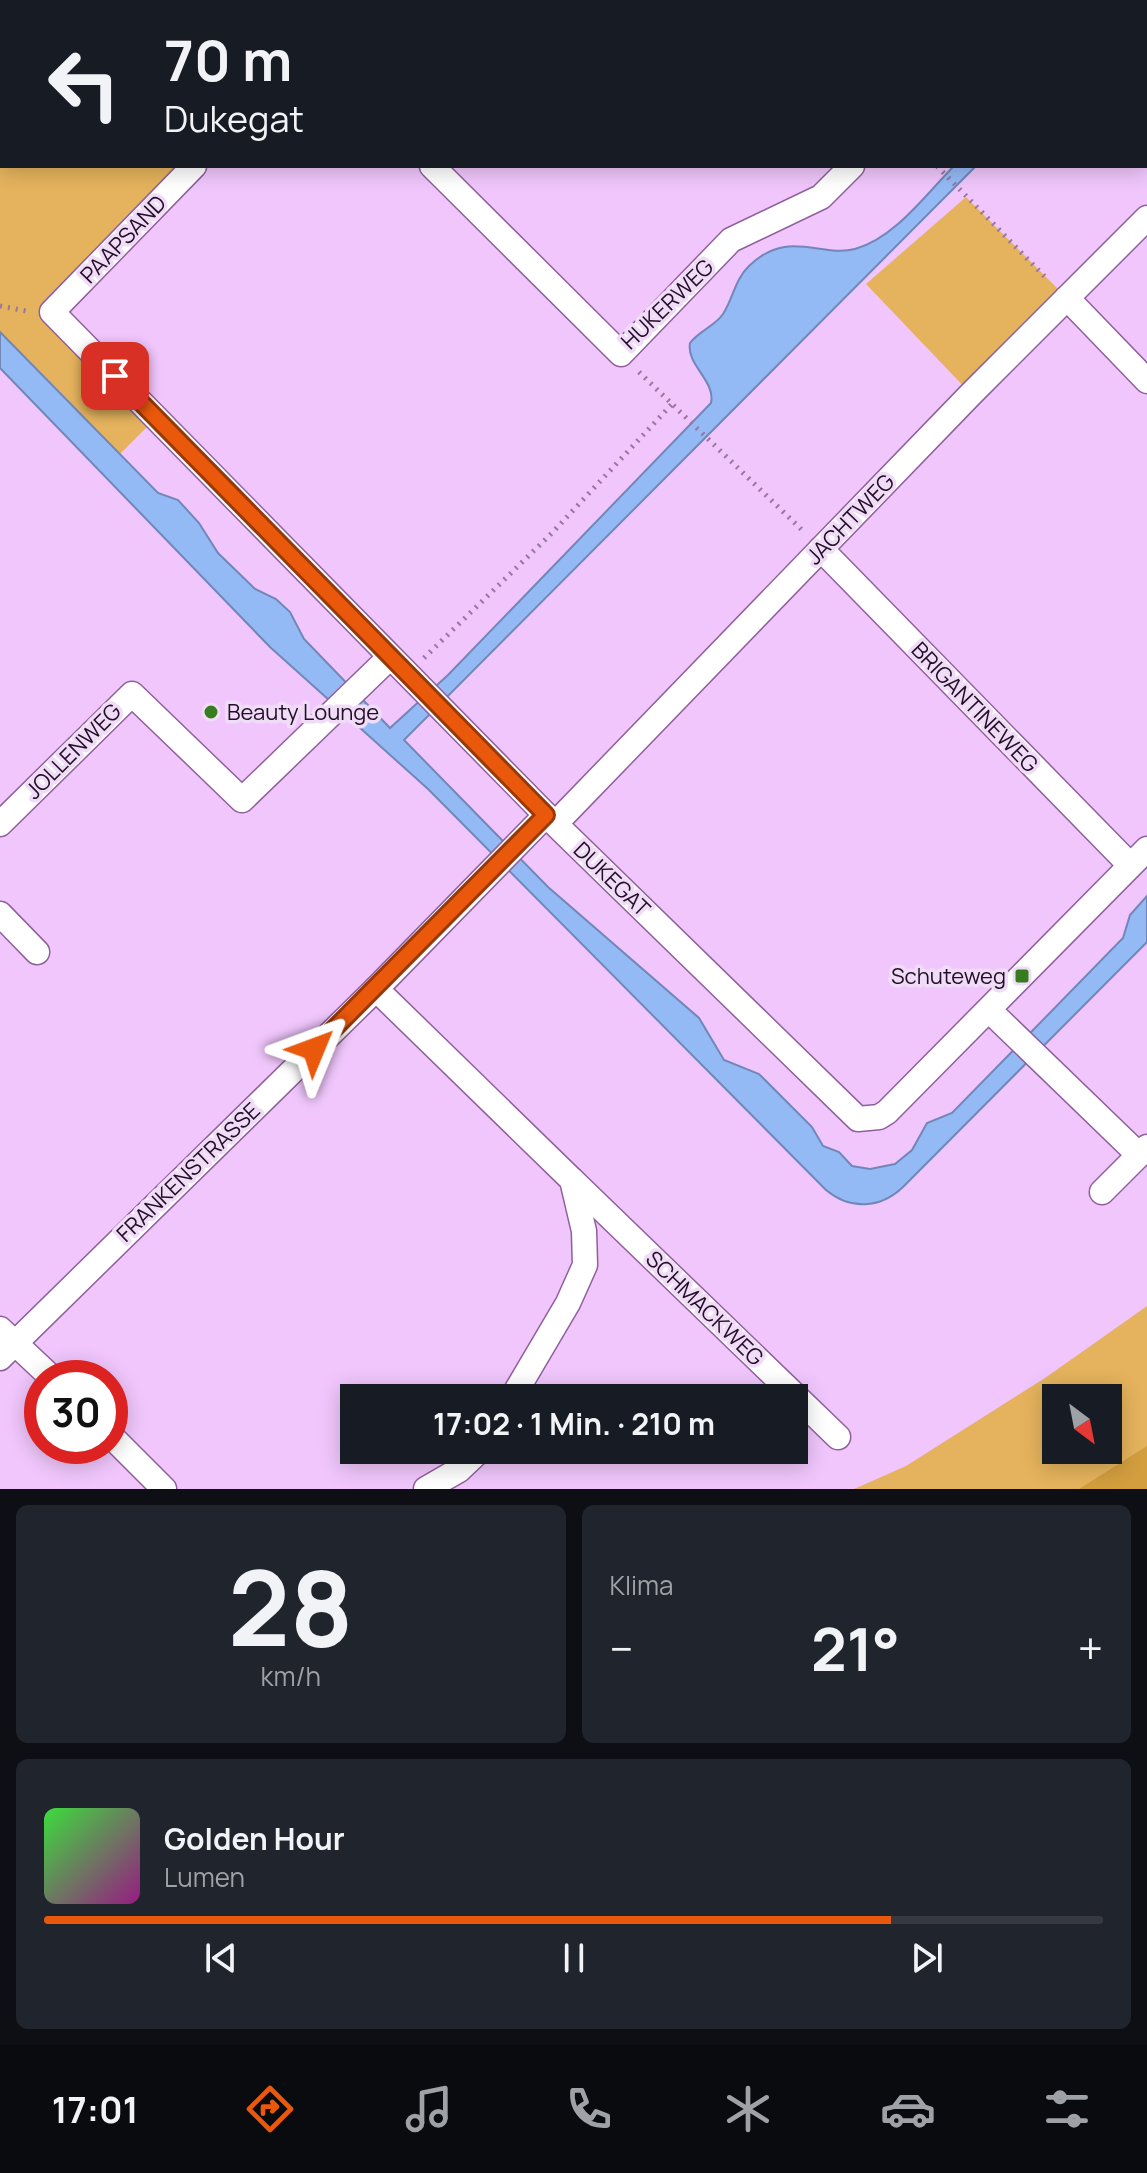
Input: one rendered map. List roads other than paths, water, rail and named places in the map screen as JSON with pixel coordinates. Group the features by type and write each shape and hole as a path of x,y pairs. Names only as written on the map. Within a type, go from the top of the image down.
{"street":[{"name":"PAAPSAND","path":"52,312 192,168"},
{"name":"HUKERWEG","path":"434,168 621,354 731,240 821,197 850,168"},
{"name":"JACHTWEG","path":"551,819 1147,218"},
{"path":"1067,298 1147,381"},
{"name":"DUKEGAT","path":"52,312 389,658 858,1119 879,1117 990,1011"},
{"name":"BRIGANTINEWEG","path":"821,549 1138,857"},
{"name":"JOLLENWEG","path":"0,824 132,694 242,800 389,658"},
{"name":"FRANKENSTRASSE","path":"5,1343 376,989 518,842 551,819"},
{"path":"1102,1192 1143,1151 990,1011 1138,857"},
{"path":"0,914 37,952"},
{"name":"SCHMACKWEG","path":"376,989 838,1437"},
{"path":"520,1384 568,1303 585,1265 584,1231 572,1180"},
{"path":"5,1343 28,1360"},
{"path":"128,1453 164,1489"},
{"path":"426,1489 465,1464"}],"water":[{"path":"952,168 974,168 404,740 548,887 699,1018 724,1060 759,1074 812,1127 823,1146 839,1152 852,1166 870,1169 895,1164 912,1150 927,1123 952,1113 1123,938 1130,915 1147,896 1147,942 903,1187 885,1200 855,1204 826,1190 428,789 270,647 0,368 0,332 158,493 178,500 199,523 218,553 255,589 276,599 290,612 304,639 390,728 448,675 711,403 709,387 692,359 690,343 723,314 740,277 749,266 763,255 790,246 842,251 855,249 883,236 909,214"}],"place":[{"name":"Beauty Lounge","path":"211,712"},
{"name":"Schuteweg","path":"1022,976"}]}
